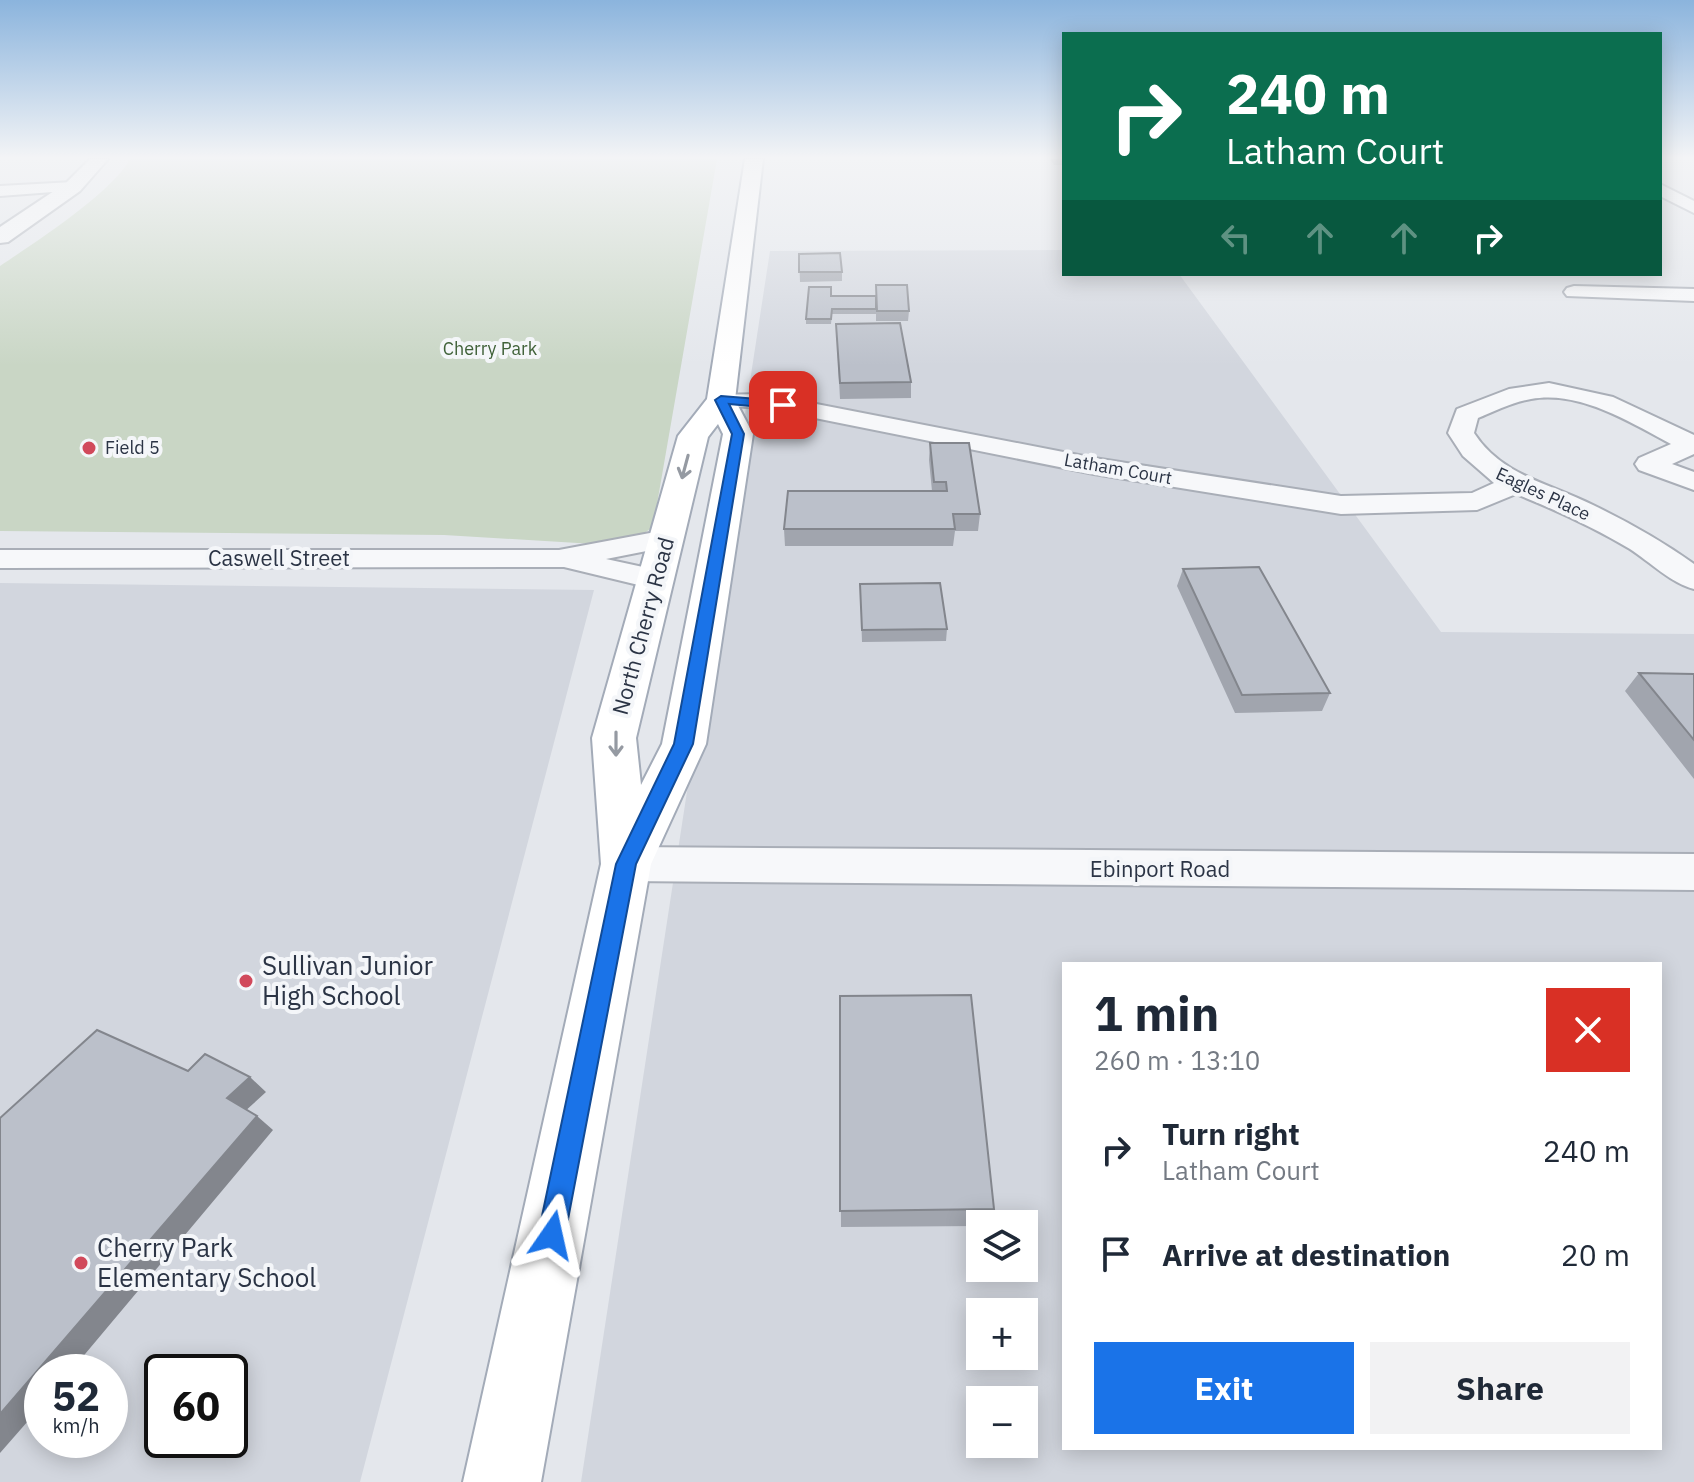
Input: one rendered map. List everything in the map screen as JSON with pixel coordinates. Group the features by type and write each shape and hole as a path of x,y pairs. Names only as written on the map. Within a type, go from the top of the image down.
{"main road":[{"path":"721,400 745,228"},
{"name":"North Cherry Road","path":"502,1482 626,864 684,744 738,434 721,400 693,436 614,738 626,864"}],"street":[{"path":"1599,276 1622,294"},
{"path":"1574,292 1694,295"},
{"name":"Eagles Place","path":"1693,444 1646,419 1586,397 1549,390 1517,394 1466,414 1461,433 1471,452 1498,477 1580,509 1667,558 1694,579"},
{"name":"Latham Court","path":"721,400 765,401 1094,466 1341,505 1477,501 1515,484"},
{"path":"1693,444 1649,464 1694,482"},
{"name":"Caswell Street","path":"0,559 661,559"},
{"name":"Caswell Street","path":"559,559 661,559"},
{"name":"Ebinport Road","path":"626,864 1694,872"}],"shaded area":[{"path":"1062,250 1062,276 1180,276 1441,632 1694,634 1694,1482 581,1482 770,251"},
{"name":"Sullivan Junior High School","path":"0,583 594,590 360,1482 0,1482"}],"green space":[{"name":"Cherry Park","path":"55,228 705,228 653,527 640,536 594,544 444,535 0,531 0,266"}],"building":[{"path":"840,253 842,272 799,272 799,254"},
{"path":"876,285 907,285 909,311 877,311"},
{"path":"809,287 831,287 831,296 876,296 876,309 832,309 831,319 806,319"},
{"path":"900,323 911,382 840,383 836,324"},
{"path":"930,443 969,443 980,514 953,514 955,529 784,529 788,491 947,491 946,482 934,482"},
{"path":"1259,567 1330,693 1242,695 1183,569"},
{"path":"940,583 947,629 862,630 860,584"},
{"path":"1639,673 1694,674 1694,740"},
{"path":"971,995 994,1209 840,1211 840,996"},
{"name":"Cherry Park Elementary School","path":"97,1030 188,1071 205,1054 250,1077 227,1098 257,1116 52,1354 24,1354 24,1386 0,1414 0,1118"}],"place":[{"name":"Field 5","path":"89,448"},
{"name":"Sullivan Junior High School","path":"246,981"},
{"name":"Cherry Park Elementary School","path":"81,1263"}],"route":[{"path":"552,1235 626,864 684,744 738,434 721,400 765,401 783,405"}]}
